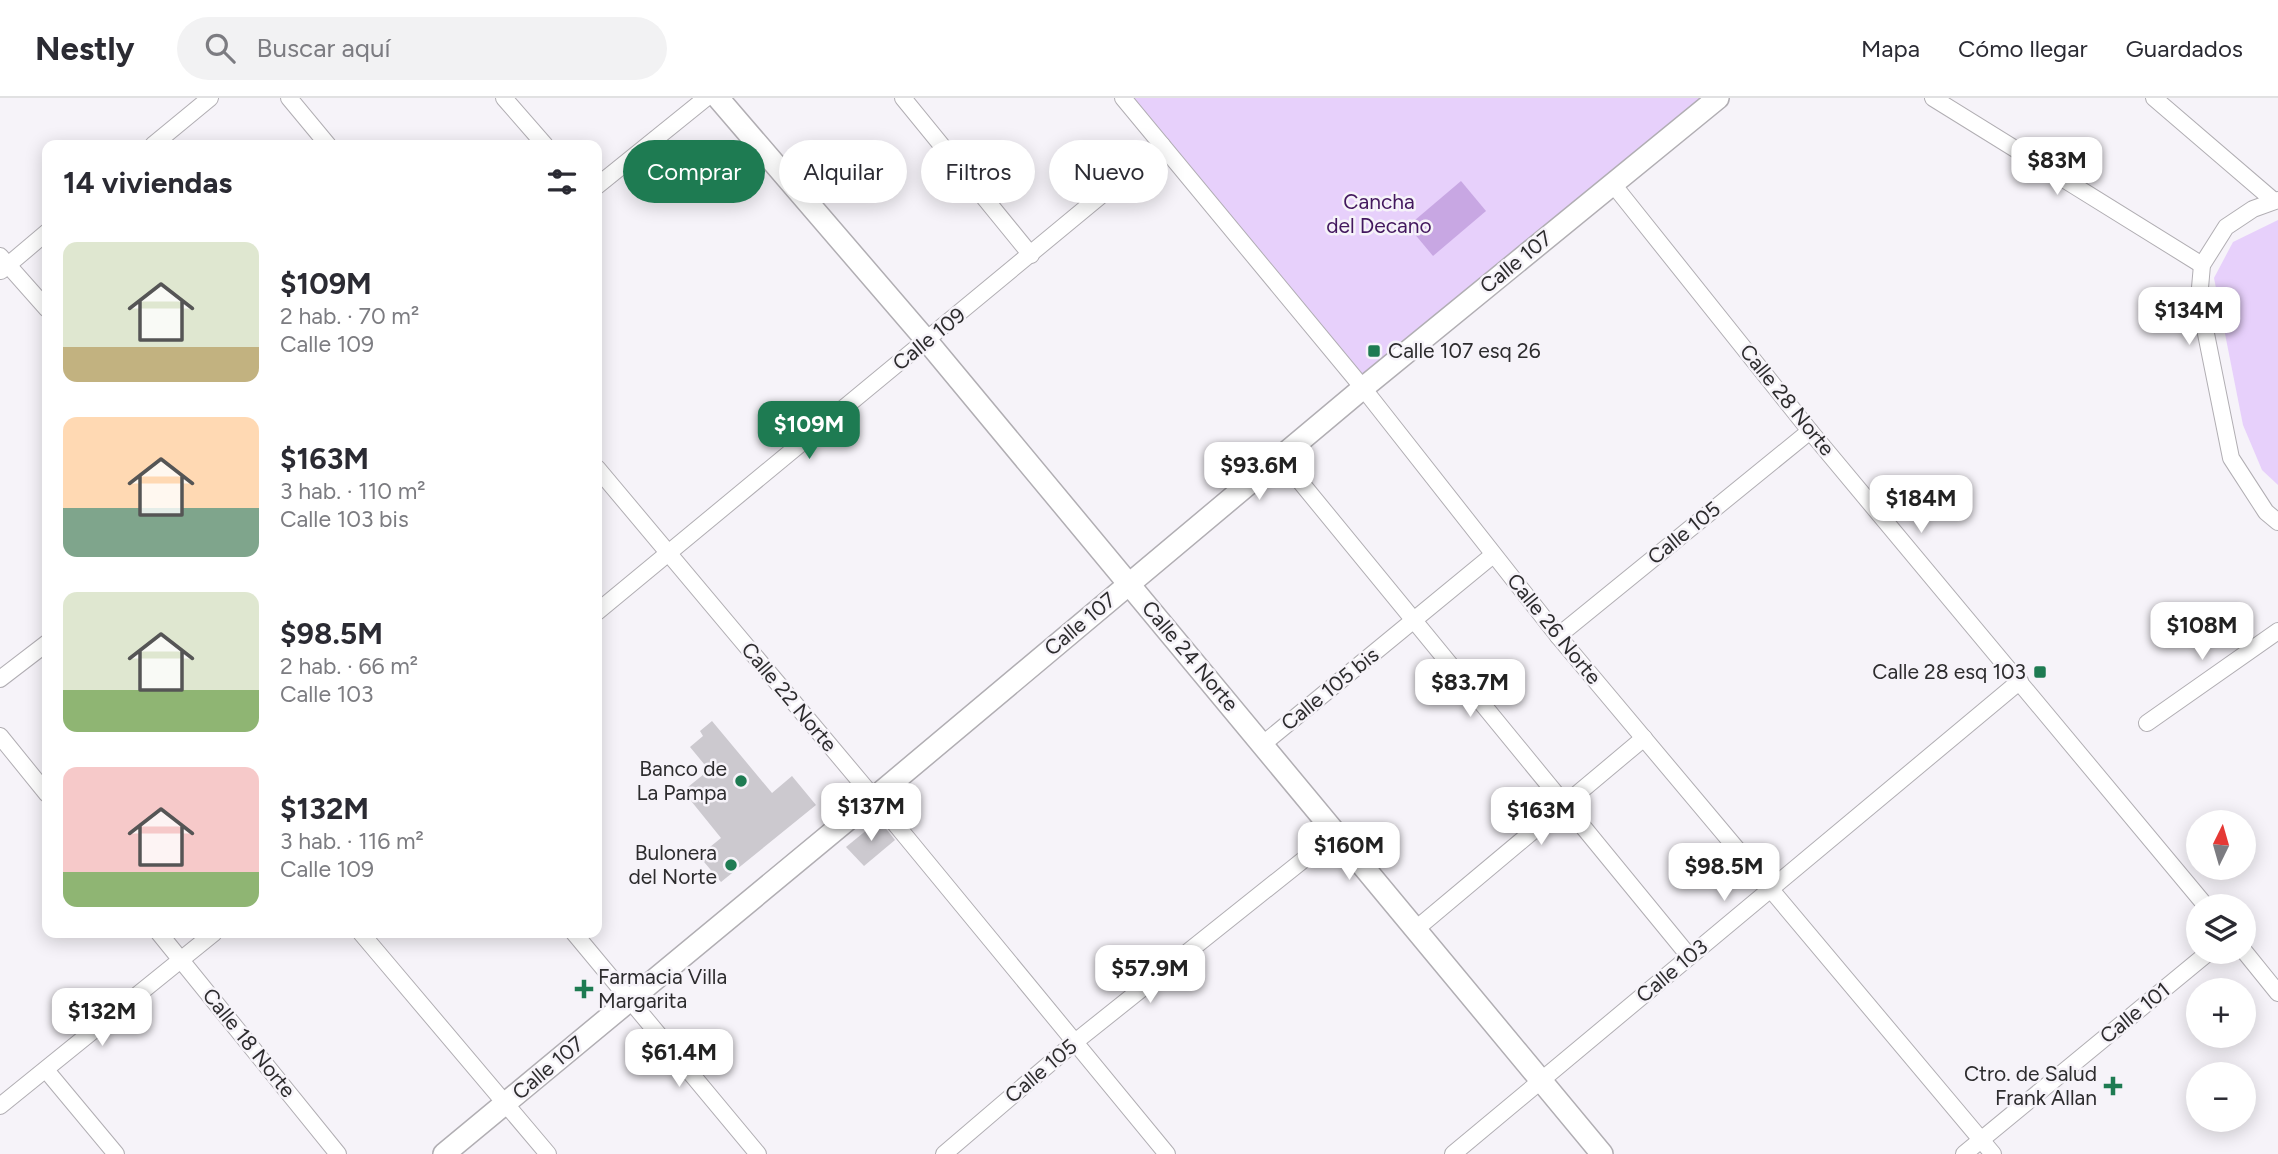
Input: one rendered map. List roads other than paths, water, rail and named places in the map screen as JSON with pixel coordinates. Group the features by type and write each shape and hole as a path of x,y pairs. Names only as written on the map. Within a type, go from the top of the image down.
{"street":[{"path":"159,140 210,98"},
{"path":"289,98 324,140"},
{"path":"504,98 541,140"},
{"path":"602,182 706,98"},
{"name":"Calle 24 Norte","path":"718,98 928,341 1602,1154"},
{"path":"903,98 1031,255"},
{"name":"Calle 26 Norte","path":"1123,98 1158,140"},
{"name":"Calle 107","path":"444,1154 1363,388 1718,98"},
{"path":"1933,98 2202,265"},
{"path":"2154,98 2276,201"},
{"name":"Calle 26 Norte","path":"1168,152 1363,388 1558,636 1993,1154"},
{"name":"Calle 28 Norte","path":"1612,183 1810,430 2196,894"},
{"path":"2276,201 2253,209 2227,227 2202,265 2199,299 2231,458 2266,512 2278,522"},
{"name":"Calle 109","path":"602,608 1093,203"},
{"path":"42,236 3,264 42,304"},
{"name":"Calle 105","path":"1558,636 1810,430"},
{"path":"1280,457 1689,956"},
{"name":"Calle 22 Norte","path":"602,474 874,798 1167,1154"},
{"name":"Calle 105 bis","path":"1263,744 1493,555"},
{"path":"2147,723 2278,631"},
{"path":"0,679 42,647"},
{"name":"Calle 103","path":"1452,1154 2020,681"},
{"path":"0,736 42,788"},
{"path":"1416,929 1644,738"},
{"name":"Calle 105","path":"944,1154 1075,1042 1337,834"},
{"name":"Calle 18 Norte","path":"163,938 338,1154"},
{"path":"0,1106 208,938"},
{"path":"365,938 548,1154"},
{"path":"578,938 758,1154"},
{"name":"Calle 101","path":"1964,1154 2195,964"},
{"path":"2255,964 2278,993"},
{"path":"46,1070 116,1154"}],"place":[{"name":"Calle 107 esq 26","path":"1374,351"},
{"name":"Calle 28 esq 103","path":"2040,672"},
{"name":"Banco de La Pampa","path":"741,781"},
{"name":"Bulonera del Norte","path":"731,865"},
{"name":"Farmacia Villa Margarita","path":"584,989"},
{"name":"Ctro. de Salud Frank Allan","path":"2113,1086"}],"park label":[{"name":"Cancha del Decano","path":"1379,214"}]}
